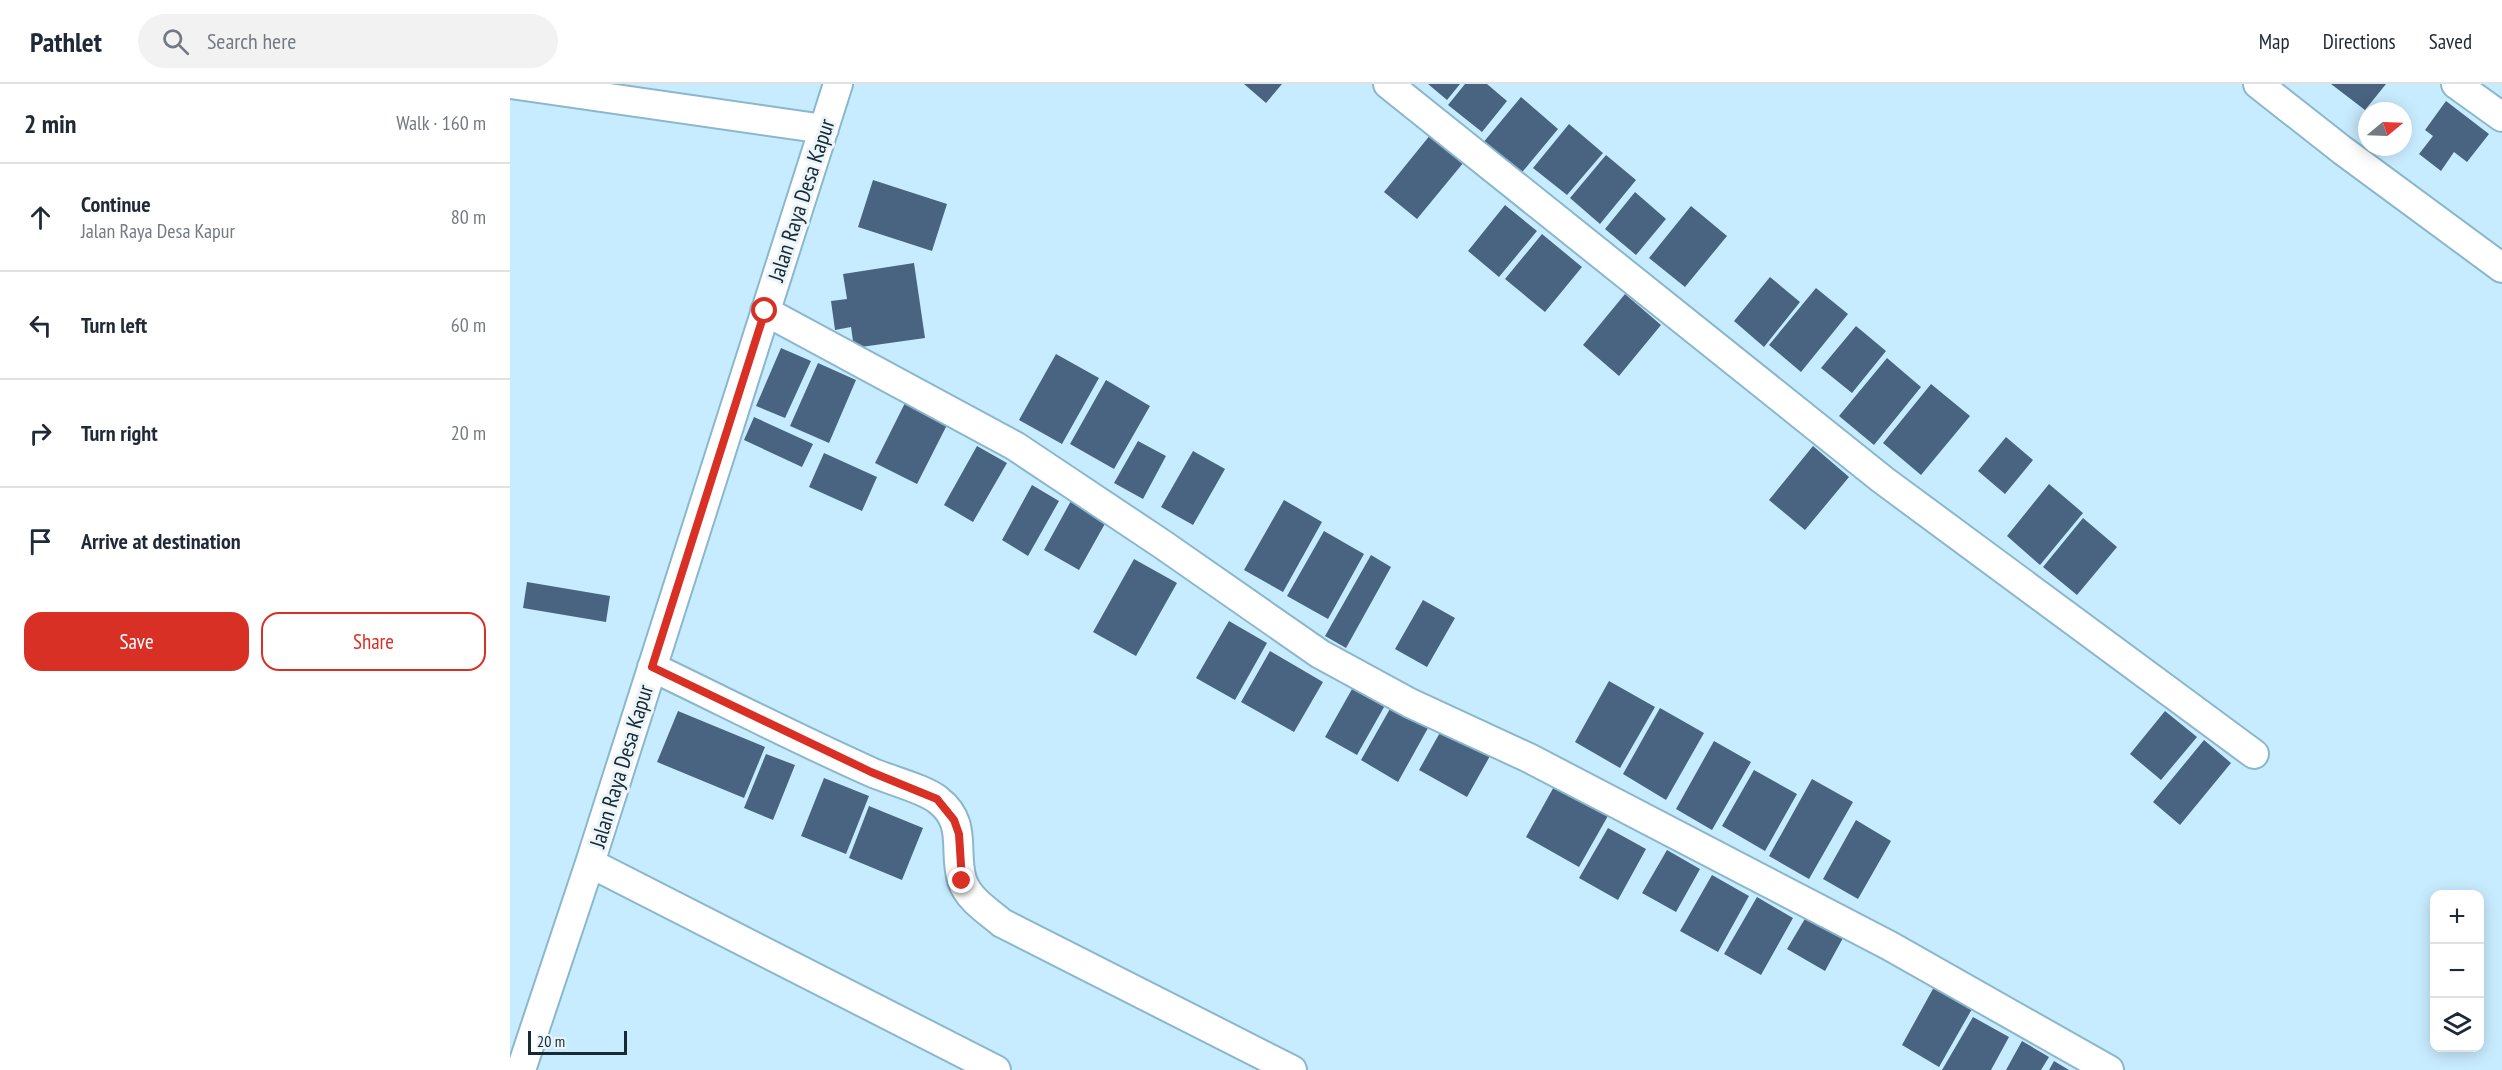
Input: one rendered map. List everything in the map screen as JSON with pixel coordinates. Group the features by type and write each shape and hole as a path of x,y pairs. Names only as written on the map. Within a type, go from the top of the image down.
{"street":[{"path":"511,84 824,129"},
{"name":"Jalan Raya Desa Kapur","path":"521,1070 590,863 838,84"},
{"path":"1388,84 1883,480 2254,754"},
{"path":"2258,84 2342,150 2502,268"},
{"path":"2456,84 2502,117"},
{"path":"765,311 1015,446 1162,544 1320,654 1410,703 1529,758 1890,946 2109,1070"},
{"path":"652,667 871,772 937,799 954,820 959,834 962,881 974,899 1002,923 1292,1070"},
{"path":"590,863 996,1070"}],"building":[{"path":"1244,84 1282,84 1266,103"},
{"path":"1428,84 1460,84 1447,100"},
{"path":"1465,84 1487,84 1507,101 1482,132 1448,105"},
{"path":"2331,84 2386,84 2371,102 2358,102 2358,105"},
{"path":"1521,97 1558,129 1519,176 1482,144"},
{"path":"2446,101 2489,134 2467,162 2454,152 2441,171 2419,154 2433,136 2425,130"},
{"path":"1569,124 1603,153 1567,195 1533,168"},
{"path":"1431,134 1464,162 1417,219 1384,192"},
{"path":"1606,155 1636,180 1600,224 1570,198"},
{"path":"873,180 947,204 932,251 858,227"},
{"path":"1635,192 1666,219 1636,255 1605,229"},
{"path":"1505,205 1537,231 1499,277 1468,251"},
{"path":"1691,206 1727,236 1685,287 1649,258"},
{"path":"1542,234 1582,267 1545,312 1505,279"},
{"path":"914,263 925,338 854,348 851,327 835,330 831,301 847,299 843,274"},
{"path":"1770,277 1800,302 1764,347 1734,321"},
{"path":"1816,288 1848,314 1801,372 1769,345"},
{"path":"1625,294 1661,325 1619,376 1583,345"},
{"path":"1856,326 1886,351 1852,393 1821,368"},
{"path":"781,348 811,361 785,418 756,406"},
{"path":"1056,354 1099,378 1062,444 1019,420"},
{"path":"1887,358 1921,387 1874,445 1839,416"},
{"path":"818,363 856,380 829,443 790,426"},
{"path":"1106,380 1150,406 1114,469 1070,444"},
{"path":"1931,384 1970,416 1921,475 1883,443"},
{"path":"906,401 948,423 917,484 875,463"},
{"path":"754,417 813,444 802,467 744,440"},
{"path":"2006,437 2033,460 2005,494 1978,471"},
{"path":"1138,441 1166,456 1143,499 1114,483"},
{"path":"977,446 1007,463 973,522 944,505"},
{"path":"1813,446 1849,477 1805,530 1769,500"},
{"path":"1193,451 1225,469 1193,525 1161,507"},
{"path":"824,453 877,477 862,511 809,487"},
{"path":"2049,484 2083,513 2040,565 2007,536"},
{"path":"1032,485 1059,501 1028,556 1002,540"},
{"path":"1072,499 1107,520 1079,570 1044,550"},
{"path":"1284,500 1322,522 1283,592 1244,570"},
{"path":"2083,518 2117,547 2077,595 2043,567"},
{"path":"1324,531 1364,554 1328,619 1287,596"},
{"path":"1371,555 1391,567 1346,648 1325,636"},
{"path":"1134,559 1177,583 1136,656 1093,632"},
{"path":"527,582 610,596 606,622 523,608"},
{"path":"1423,600 1455,618 1427,667 1395,649"},
{"path":"1229,621 1267,643 1235,700 1196,678"},
{"path":"1270,651 1323,682 1294,732 1241,702"},
{"path":"1609,681 1655,707 1620,768 1575,742"},
{"path":"1356,682 1388,700 1357,755 1325,737"},
{"path":"1391,707 1428,728 1398,782 1361,760"},
{"path":"1660,708 1704,733 1666,800 1623,774"},
{"path":"678,711 765,747 744,798 657,762"},
{"path":"2165,711 2197,737 2161,780 2130,754"},
{"path":"1442,729 1490,756 1467,797 1419,770"},
{"path":"2204,740 2231,763 2180,825 2153,802"},
{"path":"1714,741 1751,762 1712,830 1676,809"},
{"path":"766,754 795,765 773,820 744,808"},
{"path":"1754,770 1797,794 1765,851 1722,826"},
{"path":"824,778 869,796 846,854 801,836"},
{"path":"1812,779 1853,802 1809,879 1769,856"},
{"path":"1556,783 1609,814 1579,867 1526,837"},
{"path":"869,806 923,828 902,880 849,858"},
{"path":"1856,820 1891,841 1858,899 1823,879"},
{"path":"1608,828 1646,849 1618,900 1579,878"},
{"path":"1667,850 1700,869 1676,912 1642,893"},
{"path":"1712,875 1749,896 1718,952 1680,931"},
{"path":"1757,897 1793,918 1761,975 1724,954"},
{"path":"1806,917 1843,938 1825,971 1787,949"},
{"path":"1934,987 1972,1009 1939,1067 1902,1045"},
{"path":"1973,1017 2009,1037 1991,1070 1942,1070"},
{"path":"2022,1041 2049,1057 2041,1070 2006,1070"},
{"path":"2054,1061 2069,1070 2049,1070"}],"route":[{"path":"765,311 652,667 871,772 937,799 954,820 959,834 962,881"}]}
